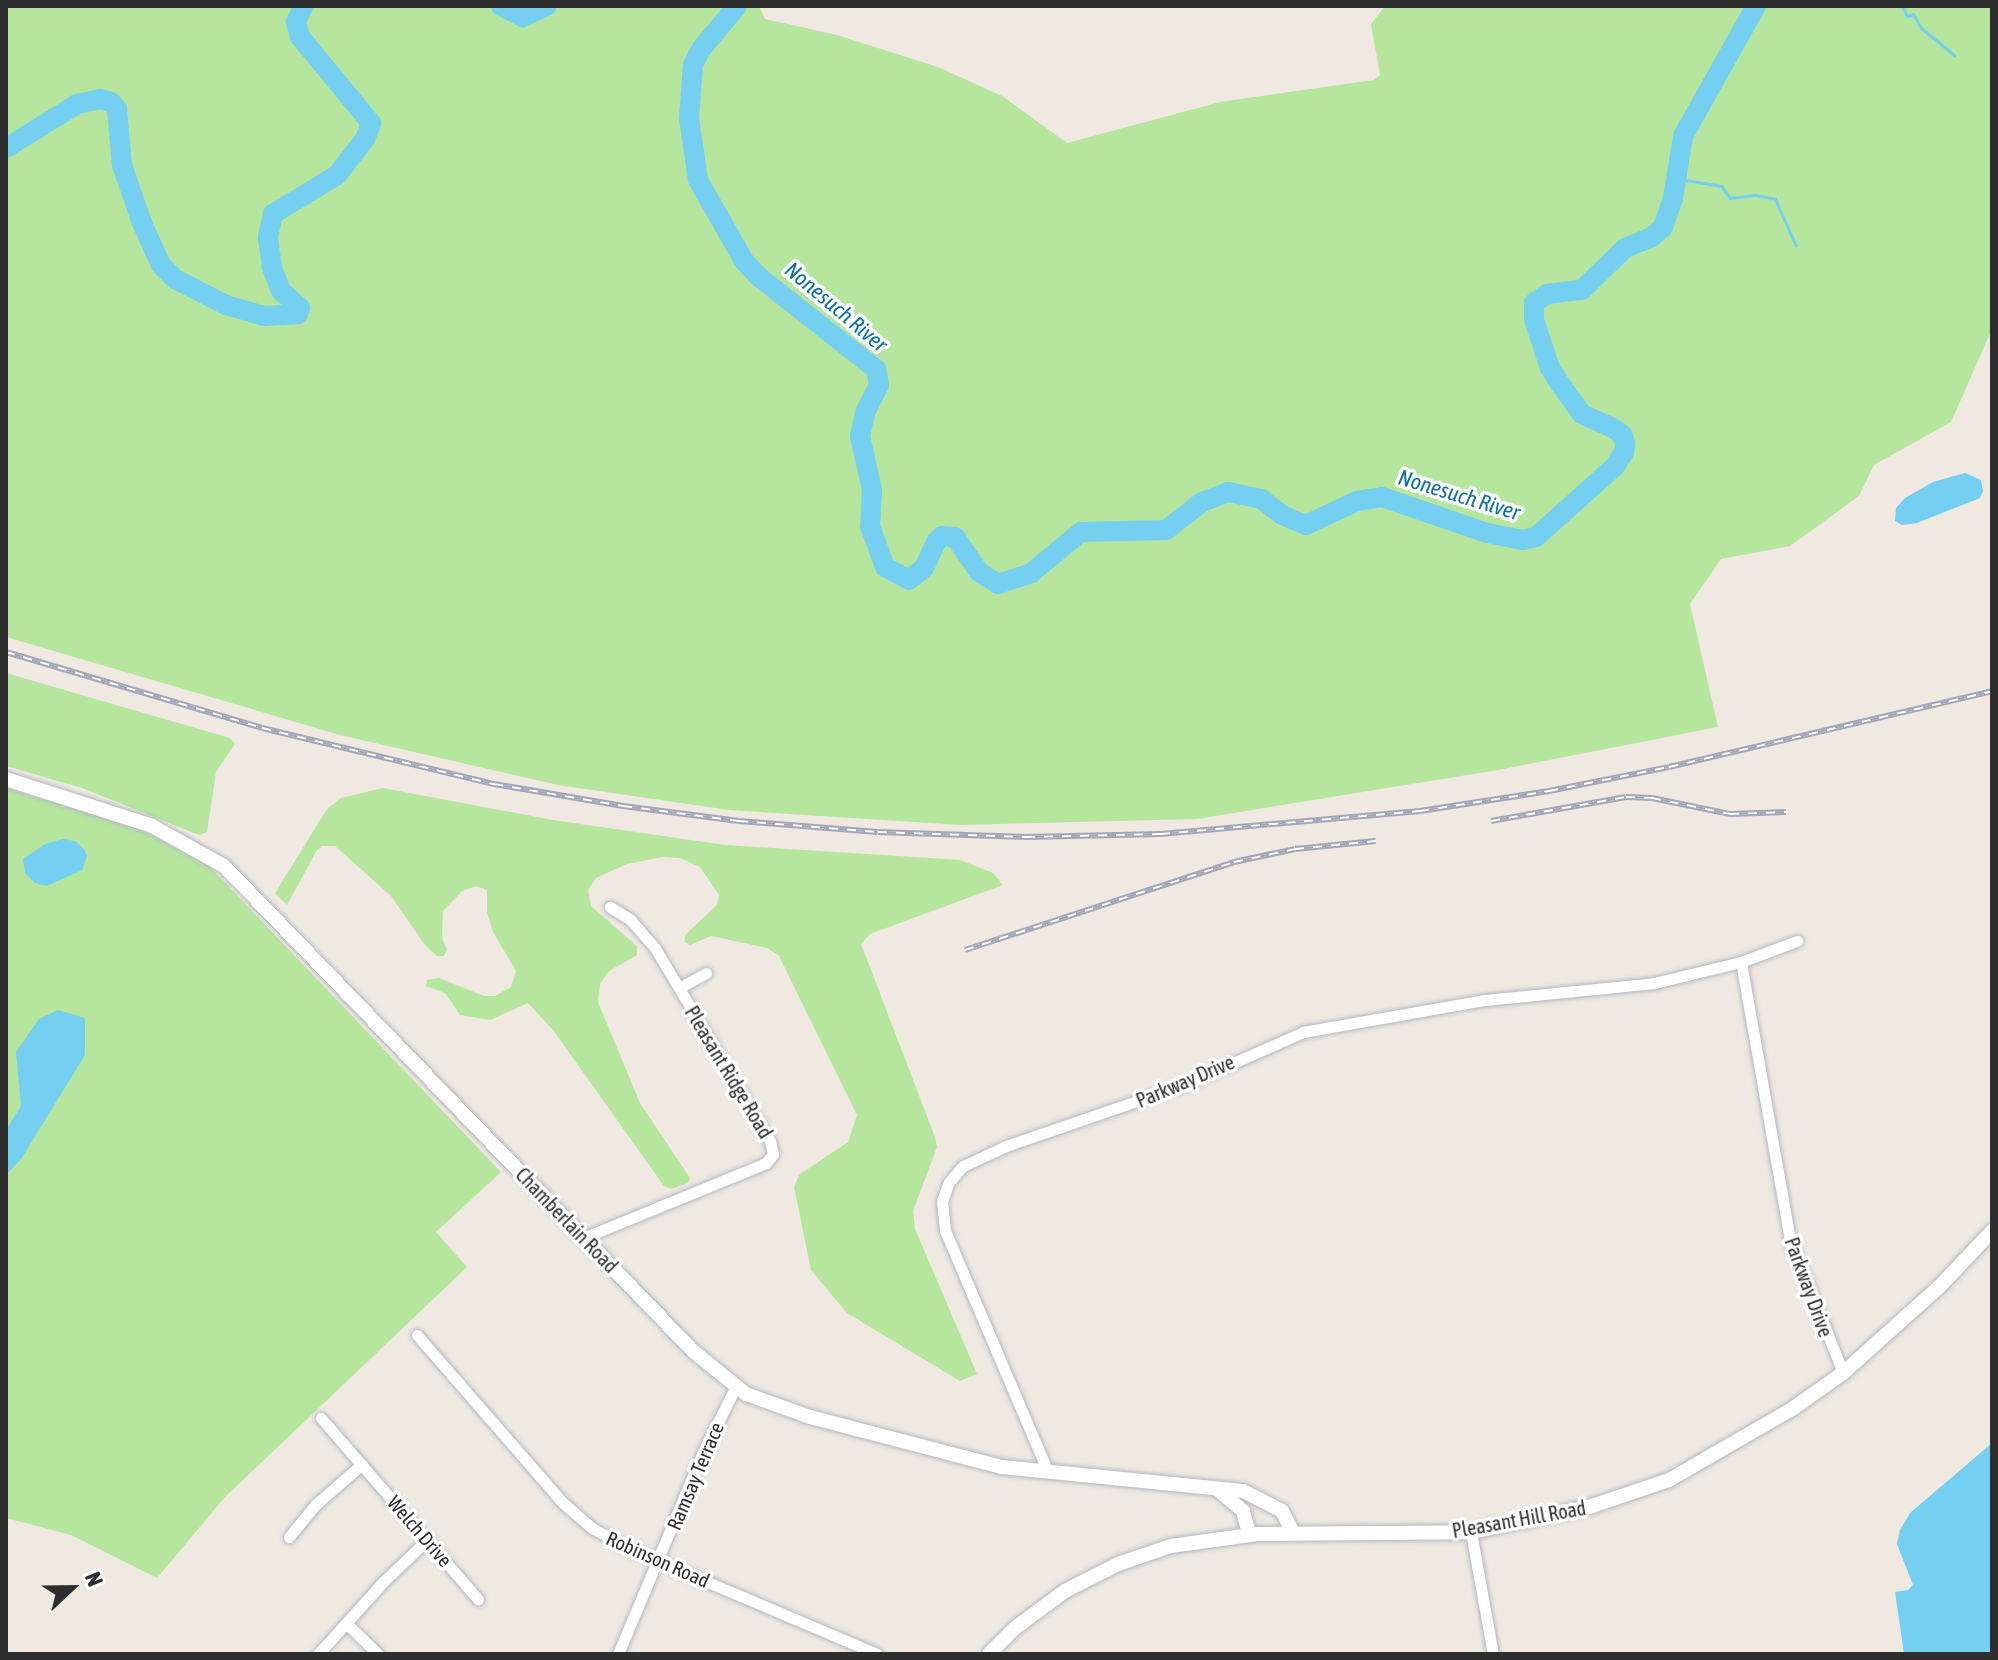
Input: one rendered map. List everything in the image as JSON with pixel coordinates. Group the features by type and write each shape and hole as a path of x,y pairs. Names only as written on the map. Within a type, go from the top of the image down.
{"street":[{"name":"Chamberlain Road","path":"6,779 152,826 224,866 693,1351 735,1388 784,1409 924,1449 1002,1467 1243,1491 1286,1515 1293,1533"},
{"name":"Pleasant Ridge Road","path":"583,1238 766,1163 773,1154 770,1141 644,933 610,907"},
{"name":"Parkway Drive","path":"1048,1472 945,1230 942,1201 949,1182 963,1166 1006,1146 1173,1089 1303,1032 1485,1000 1664,982 1741,962 1797,941"},
{"name":"Parkway Drive","path":"1741,962 1790,1239 1843,1373"},
{"path":"679,988 706,973"},
{"name":"Pleasant Hill Road","path":"989,1654 1042,1606 1091,1576 1171,1546 1249,1534 1471,1532 1589,1507 1669,1480 1792,1409 1843,1373 1940,1286 1992,1231"},
{"name":"Robinson Road","path":"417,1335 576,1516 610,1539 877,1654"},
{"name":"Ramsay Terrace","path":"618,1654 702,1454 735,1388"},
{"name":"Welch Drive","path":"321,1418 478,1599"},
{"path":"289,1537 315,1505 362,1464"},
{"path":"1213,1487 1243,1511 1249,1534"},
{"path":"1471,1532 1493,1654"},
{"path":"318,1654 348,1625 369,1597 428,1539"},
{"path":"348,1625 378,1654"}],"green space":[{"path":"6,6 759,6 765,19 837,35 938,67 1002,96 1067,143 1220,102 1374,80 1380,75 1371,24 1385,6 1992,6 1992,329 1951,422 1874,465 1859,496 1790,546 1721,559 1690,604 1718,727 1498,770 1197,819 961,825 729,810 558,785 340,735 6,637"},
{"path":"6,673 230,738 235,744 216,772 207,832 199,835 82,788 6,766"},
{"path":"6,788 140,829 209,866 501,1172 436,1232 467,1267 225,1497 157,1578 71,1535 6,1518"},
{"path":"383,788 553,820 725,845 960,860 993,873 1003,885 870,934 861,944 937,1147 913,1211 915,1229 977,1374 960,1381 847,1313 811,1270 794,1187 799,1175 848,1142 857,1115 779,956 767,948 711,936 690,945 685,942 685,935 717,905 719,895 700,867 680,858 662,857 627,864 596,878 588,890 591,906 637,946 637,955 609,971 600,984 598,1002 640,1103 690,1178 688,1183 671,1189 664,1186 553,1030 528,1003 490,1020 460,1015 445,993 426,986 427,980 439,978 484,996 495,996 511,987 516,971 493,932 487,912 487,890 476,886 462,891 443,911 442,938 447,950 444,956 437,956 425,945 391,896 335,846 322,846 317,850 287,905 275,893 327,809 341,798"}],"water":[{"path":"1965,473 1981,480 1983,491 1980,498 1917,523 1902,525 1895,521 1896,508 1905,498 1933,482"},
{"path":"63,839 75,841 84,849 87,856 82,870 47,886 35,883 25,873 23,859 45,844"},
{"path":"58,1010 85,1018 85,1055 21,1159 6,1175 6,1130 21,1106 16,1052 39,1019"},
{"path":"1992,1443 1992,1654 1904,1654 1895,1592 1908,1590 1913,1585 1897,1544 1900,1530 1910,1513"}],"waterway":[{"name":"Nonesuch River","path":"6,148 77,104 100,99 111,102 117,109 122,165 142,223 161,265 175,279 226,305 264,316 298,314 300,308 281,291 272,267 268,237 273,214 337,175 365,139 371,123 300,37 296,22 303,6"},
{"name":"Nonesuch River","path":"501,6 523,17 547,6"},
{"name":"Nonesuch River","path":"737,6 701,49 693,65 689,118 698,180 744,261 759,277 876,369 879,385 865,413 860,436 872,490 870,526 885,567 909,580 924,568 942,536 955,537 979,572 998,584 1031,573 1081,532 1166,530 1202,502 1228,492 1261,499 1282,515 1306,525 1357,501 1382,497 1487,533 1523,540 1536,537 1615,466 1624,452 1625,443 1622,434 1582,414 1560,384 1550,368 1534,320 1534,303 1547,294 1582,290 1625,248 1652,237 1663,227 1673,198 1683,136 1756,6"},
{"path":"1902,6 1907,16 1913,14 1921,28 1954,55"},
{"path":"1674,178 1721,186 1730,198 1755,195 1775,199 1796,246"}],"railway":[{"path":"6,652 262,728 494,784 623,806 739,821 878,832 1026,837 1161,834 1420,811 1549,791 1669,767 1992,691"},
{"path":"1491,821 1626,797 1652,798 1730,814 1786,812"},
{"path":"965,950 1234,862 1295,849 1376,841"}]}
